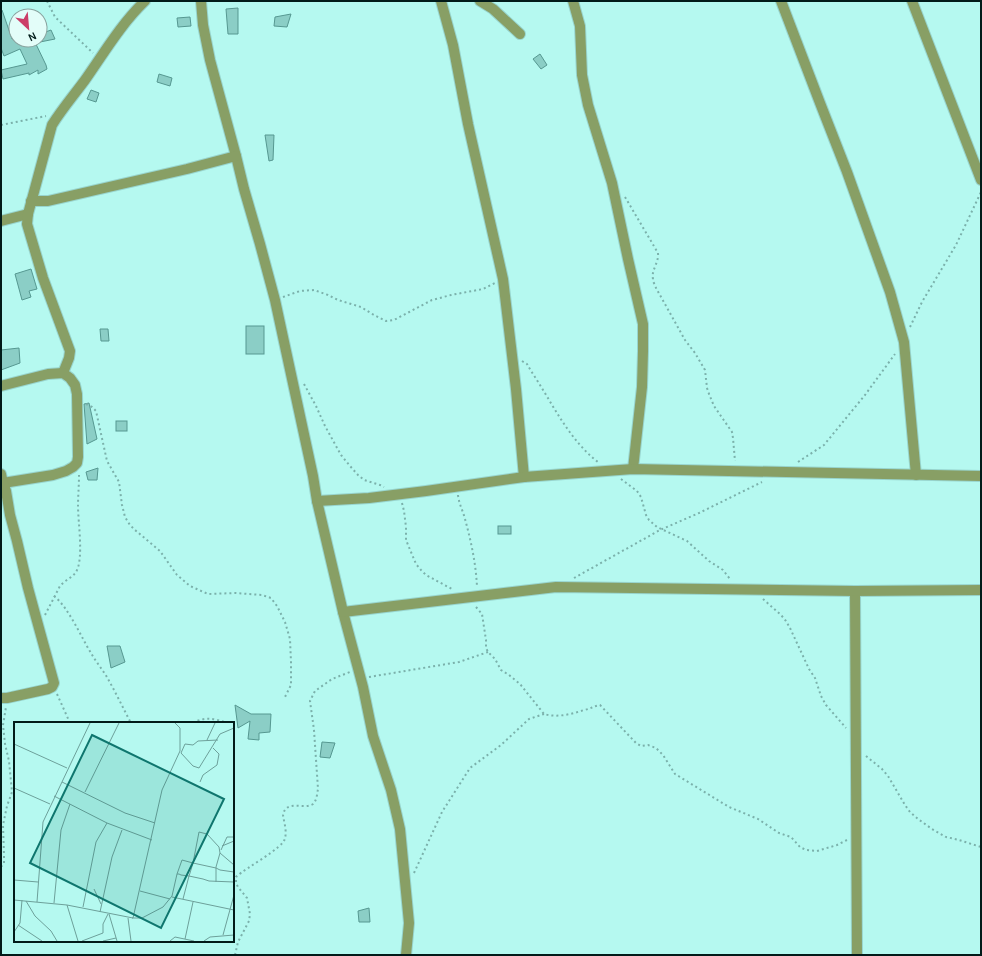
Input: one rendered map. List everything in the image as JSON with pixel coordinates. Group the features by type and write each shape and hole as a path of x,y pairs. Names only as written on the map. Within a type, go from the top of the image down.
{"street":[{"path":"63,373 70,351 43,278 28,224 28,214 52,125 114,37 145,1"},
{"path":"201,1 210,60 275,300 317,501 343,612 373,736 391,790 400,829 409,923 406,955"},
{"path":"441,1 453,46 468,124 503,279 516,389 524,477"},
{"path":"480,1 493,9 520,34"},
{"path":"573,1 580,26 582,75 588,105 612,183 643,324 644,351 642,387 632,469"},
{"path":"781,1 847,172 890,292 904,342 916,475"},
{"path":"912,1 981,180"},
{"path":"31,201 48,201 187,170 236,156"},
{"path":"1,221 28,214"},
{"path":"1,386 48,374 63,373 70,378 75,385 78,400 78,457 73,467 59,473 2,480 6,491 10,515 38,626 54,680 54,685 48,689 4,698"},
{"path":"317,501 369,498 524,477 632,469 981,476"},
{"path":"343,612 556,587 855,591 981,590"},
{"path":"855,591 857,955"}],"path":[{"path":"47,1 55,18 99,59"},
{"path":"1,125 59,114"},
{"path":"904,342 922,302 956,245 981,192"},
{"path":"622,193 658,253 657,263 653,274 653,280 656,288 685,340 703,365 707,388 714,406 732,432 736,471"},
{"path":"275,300 300,291 314,290 338,300 361,307 386,321 394,320 432,300 483,289 503,279"},
{"path":"511,343 518,357 527,364 532,371 566,428 593,458 637,491 641,497 649,520 657,527 688,542 709,561 723,570 740,590"},
{"path":"290,368 301,380 308,391 335,444 358,476 364,480 380,484 400,499 404,511 406,540 416,564 426,575 472,597 482,614 486,648 488,652 495,659 501,670 509,674 520,684 544,714"},
{"path":"78,400 92,407 96,411 107,461 119,482 125,517 135,530 160,551 177,574 190,586 208,594 234,593 262,595 271,598 277,606 285,622 290,639 291,685 284,699"},
{"path":"38,626 63,582 76,573 80,560 78,507 79,478 75,464"},
{"path":"457,486 458,499 472,545 476,578 472,597"},
{"path":"754,590 781,614 786,621 809,669 815,678 821,696 826,705 856,740 867,757 888,776 910,812 932,829 946,837 981,847"},
{"path":"54,596 59,600 90,652 108,678 130,722"},
{"path":"235,955 238,942 249,921 250,914 247,898 234,883 236,877 241,872 272,852 285,840 286,836 283,812 287,808 294,805 310,805 317,797 318,789 314,730 310,700 315,691 332,679 359,674 459,662 488,652"},
{"path":"54,685 70,722"},
{"path":"1,867 4,863 3,825 12,792 9,761 5,744 4,698"},
{"path":"406,890 442,812 470,768 501,744 529,719 544,714 561,716 600,705 636,743 641,746 648,745 656,748 676,774 729,807 758,819 779,833 791,837 800,847 806,850 817,851 837,845 857,834"},
{"path":"195,722 200,719 223,722"}],"building":[{"path":"238,8 238,34 228,34 226,9"},
{"path":"2,10 8,27 8,48 38,48 47,69 38,74 38,70 29,75 29,73 3,79 1,70 27,64 20,49 4,56 1,48"},
{"path":"291,14 287,27 274,26 275,17"},
{"path":"190,17 191,26 178,27 177,18"},
{"path":"51,30 55,39 48,40 48,31"},
{"path":"540,54 547,65 541,69 533,59"},
{"path":"159,74 172,78 170,86 157,82"},
{"path":"91,90 99,93 96,102 87,99"},
{"path":"265,135 274,135 273,160 269,161"},
{"path":"31,269 37,289 29,291 31,297 22,300 15,274"},
{"path":"246,326 264,326 264,354 246,354"},
{"path":"100,329 108,329 109,341 101,341"},
{"path":"19,348 20,363 1,370 1,350"},
{"path":"89,403 97,439 87,444 84,404"},
{"path":"116,421 127,421 127,431 116,431"},
{"path":"98,468 97,480 88,480 86,472"},
{"path":"498,526 511,526 511,534 498,534"},
{"path":"107,646 120,646 125,662 111,668"},
{"path":"235,705 251,714 271,714 270,732 259,733 259,740 248,739 250,721 238,728"},
{"path":"322,742 335,743 330,758 320,757"},
{"path":"369,908 370,922 359,922 358,911"}]}
